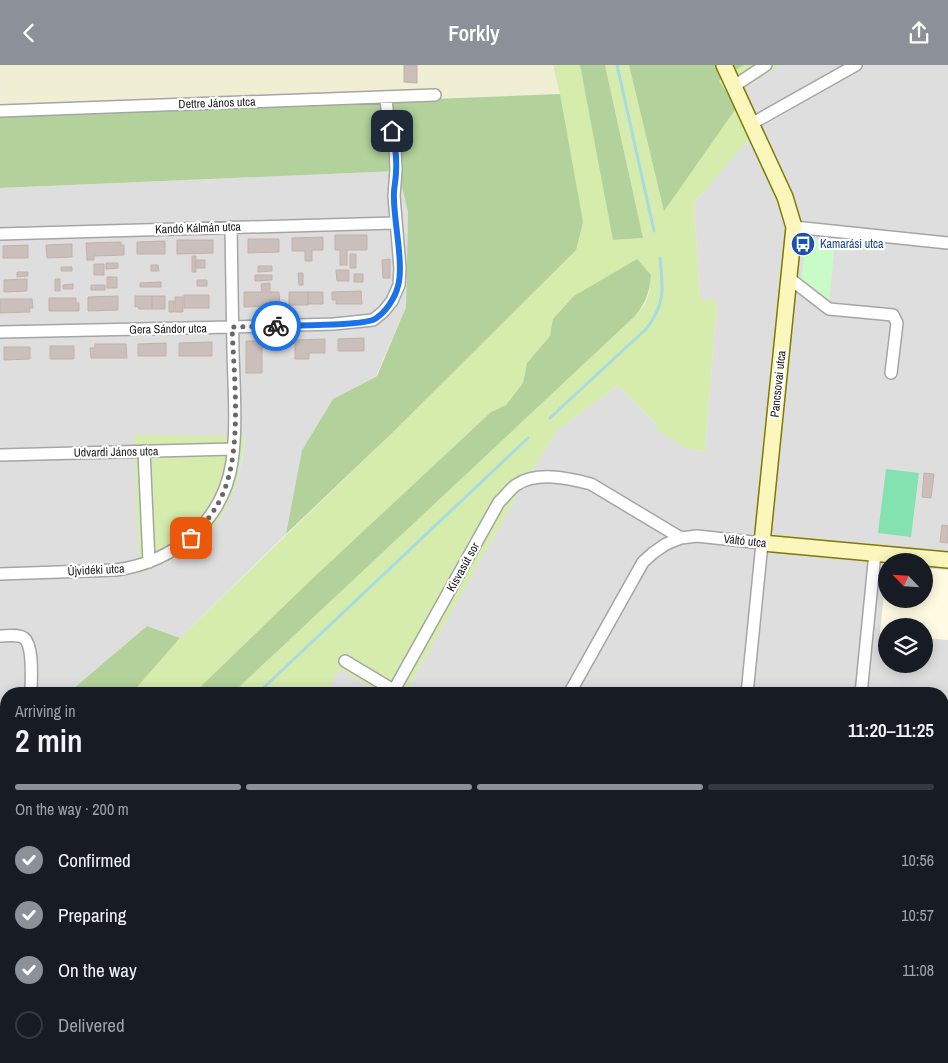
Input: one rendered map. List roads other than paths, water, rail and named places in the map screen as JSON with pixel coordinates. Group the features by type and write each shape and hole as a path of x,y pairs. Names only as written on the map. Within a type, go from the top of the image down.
{"street":[{"name":"Pancsovai utca","path":"724,65 785,197 794,227 748,687"},
{"path":"734,86 766,65"},
{"path":"751,124 856,65"},
{"name":"Dettre János utca","path":"0,111 435,95"},
{"name":"Gera Sándor utca","path":"0,332 334,324 373,320 383,313 392,301 399,285 400,268 395,223 395,145 388,119 386,98"},
{"name":"Kandó Kálmán utca","path":"0,234 395,223"},
{"name":"Újvidéki utca","path":"0,574 132,568 181,546 208,520 226,487 235,428 231,227"},
{"path":"794,227 948,243"},
{"path":"789,278 829,309 893,315 897,323 891,373"},
{"name":"Udvardi János utca","path":"0,455 233,449"},
{"path":"144,451 149,562"},
{"name":"Kisvasút sor","path":"400,687 499,502 515,485 526,479 557,477 591,484 681,538"},
{"name":"Váltó utca","path":"681,538 697,536 948,560"},
{"path":"572,687 643,562 666,544 681,538"},
{"path":"862,687 875,553"},
{"path":"0,636 18,636 25,639 30,649 31,687"},
{"path":"344,661 388,687"}],"waterway":[{"path":"617,65 654,231"},
{"path":"550,418 646,329 657,312 662,295 660,258"},
{"path":"264,687 528,438"}],"place":[{"name":"Kamarási utca","path":"803,244"}]}
